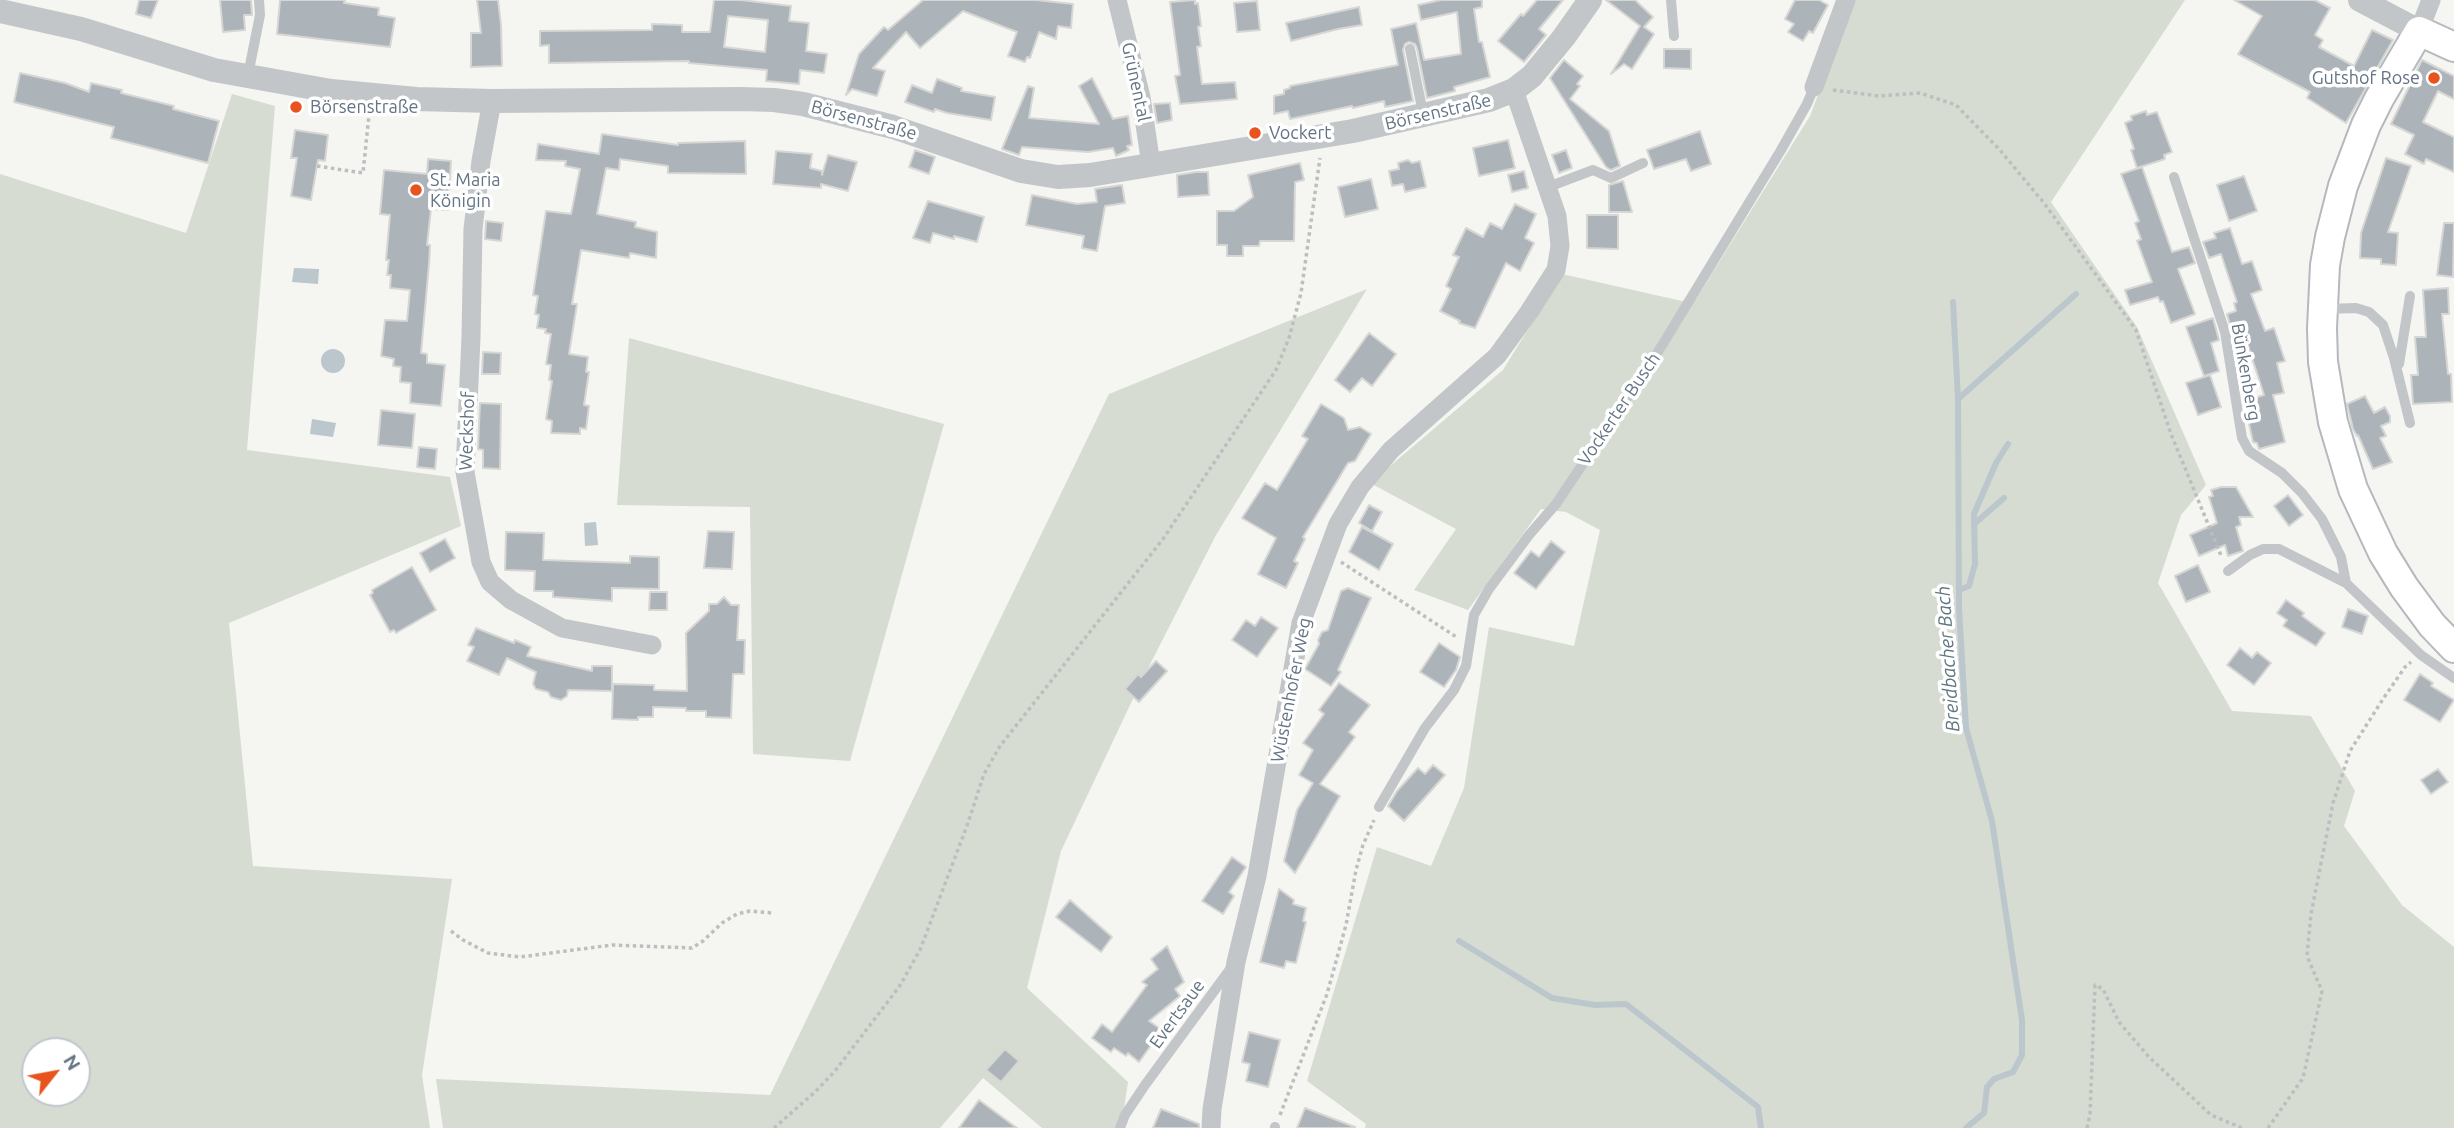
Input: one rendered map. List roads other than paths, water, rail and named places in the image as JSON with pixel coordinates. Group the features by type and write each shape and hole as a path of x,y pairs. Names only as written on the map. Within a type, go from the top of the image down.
{"main road":[{"path":"2454,47 2419,31 2379,99 2354,152 2330,237 2322,309 2323,362 2327,389 2342,457 2353,489 2383,553 2404,587 2432,625 2454,648"}],"street":[{"name":"Grünental","path":"1117,0 1141,97 1151,165"},
{"path":"1514,90 1532,76 1590,0"},
{"name":"Vockerter Busch","path":"1814,87 1846,0"},
{"path":"2360,0 2419,31 2431,0"},
{"name":"Börsenstraße","path":"0,11 49,20 202,67 331,92 416,99 492,101 774,100 803,104 880,123 1021,171 1069,176 1324,136 1423,116 1489,100 1514,90"},
{"name":"Wüstenhofer Weg","path":"1211,1128 1236,962 1257,876 1301,623 1338,524 1370,472 1391,450 1488,365 1556,270 1560,246 1559,227 1514,90"},
{"name":"Weckshof","path":"492,101 473,229 465,472 481,562 490,582 511,600 562,628 652,645"}],"lane":[{"path":"248,77 260,15 258,0"},
{"path":"1671,0 1674,36"},
{"path":"1410,48 1423,116"},
{"name":"Vockerter Busch","path":"1379,807 1425,728 1454,690 1466,666 1474,615 1489,589 1528,535 1556,504 1661,347 1781,150 1814,87"},
{"path":"1548,187 1593,170 1611,178 1643,163"},
{"name":"Bünkenberg","path":"2174,177 2225,332 2242,438 2249,451 2282,473 2322,519 2341,557 2346,583"},
{"path":"2398,371 2410,296"},
{"path":"2322,309 2356,308 2369,312 2382,326 2398,371 2410,423"},
{"path":"2228,571 2263,549 2279,550 2346,583 2421,655 2454,678"},
{"name":"Evertsaue","path":"1120,1128 1125,1115 1145,1085 1236,962"}],"waterway":[{"name":"Breidbacher Bach","path":"1966,1128 1984,1113 1987,1087 1994,1079 2013,1072 2022,1055 2022,1020 1992,821 1966,728 1959,608 1958,399 2076,294"},
{"path":"1953,302 1958,399"},
{"path":"1959,590 1969,586 1975,564 1974,514 1996,463 2008,444"},
{"path":"1974,524 2004,498"},
{"path":"1459,941 1552,998 1595,1005 1626,1004 1758,1107 1761,1128"}],"place":[{"name":"Gutshof Rose","path":"2434,78"},
{"name":"Börsenstraße","path":"296,107"},
{"name":"Vockert","path":"1255,133"},
{"name":"St. Maria Königin","path":"416,190"}]}
